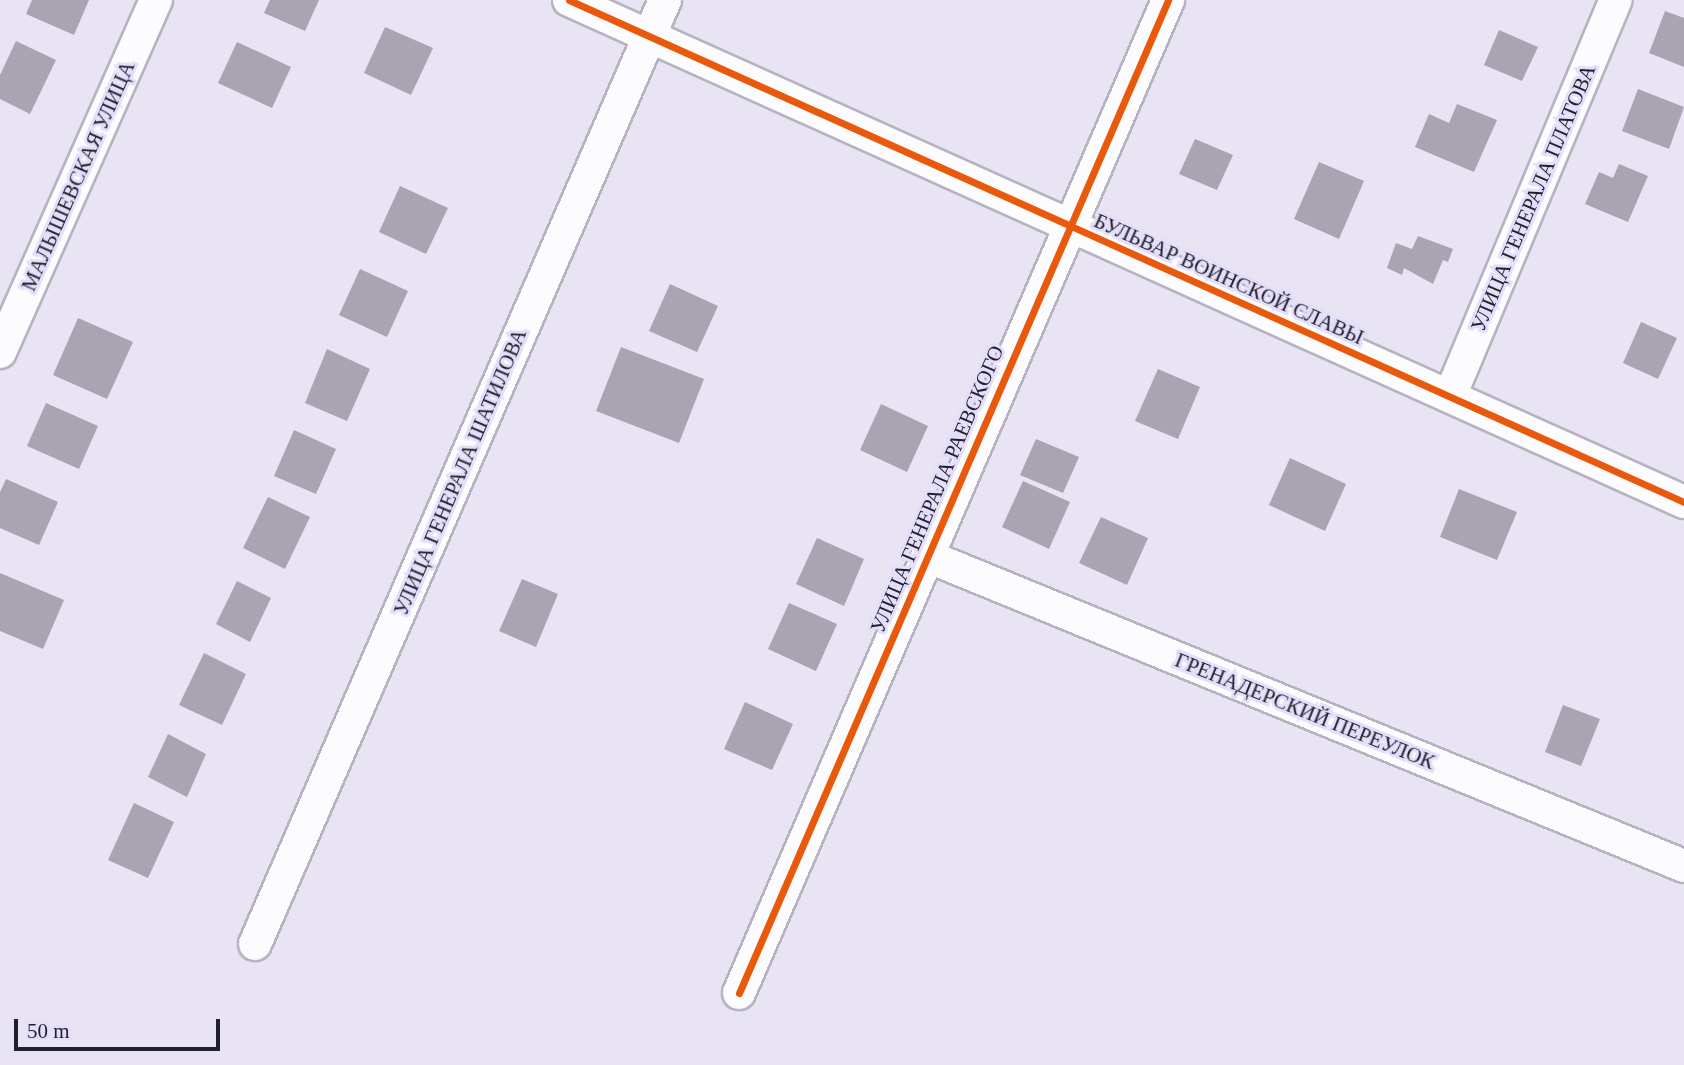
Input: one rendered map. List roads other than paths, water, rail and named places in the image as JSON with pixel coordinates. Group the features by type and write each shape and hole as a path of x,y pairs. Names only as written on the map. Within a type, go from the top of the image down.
{"street":[{"name":"МАЛЫШЕВСКАЯ УЛИЦА","path":"0,352 156,0"},
{"name":"БУЛЬВАР ВОИНСКОЙ СЛАВЫ","path":"569,0 650,34 1068,227 1684,502"},
{"name":"УЛИЦА ГЕНЕРАЛА ШАТИЛОВА","path":"256,944 665,0"},
{"name":"УЛИЦА ГЕНЕРАЛА РАЕВСКОГО","path":"739,993 1168,0"},
{"name":"УЛИЦА ГЕНЕРАЛА ПЛАТОВА","path":"1450,396 1616,0"},
{"name":"ГРЕНАДЕРСКИЙ ПЕРЕУЛОК","path":"927,556 1684,866"}]}
